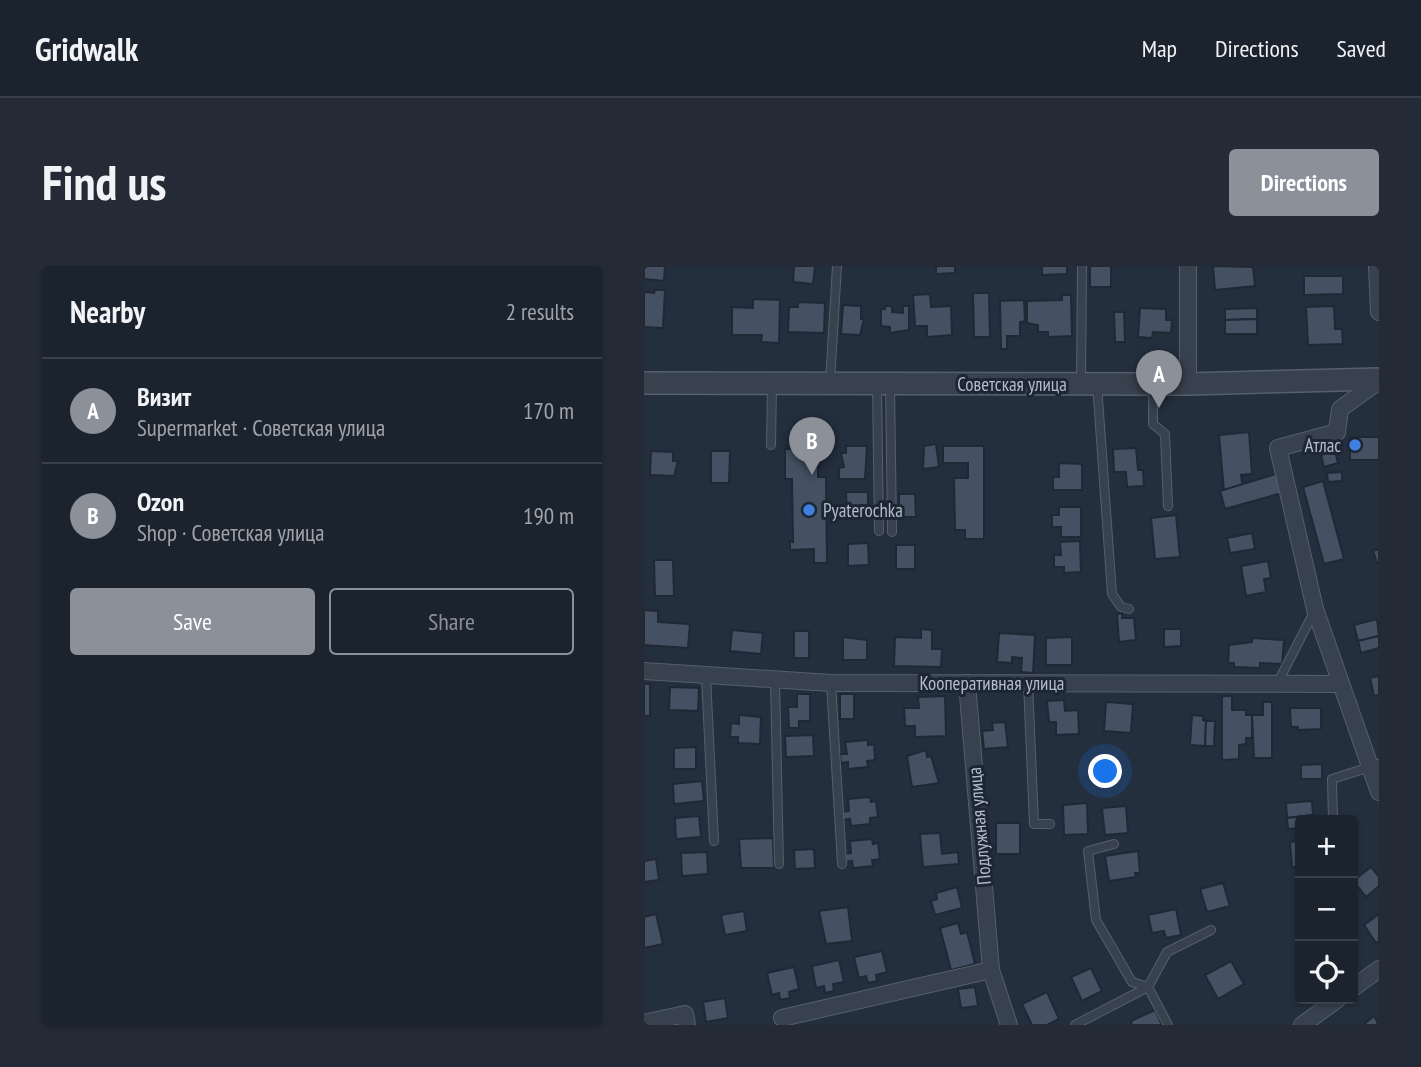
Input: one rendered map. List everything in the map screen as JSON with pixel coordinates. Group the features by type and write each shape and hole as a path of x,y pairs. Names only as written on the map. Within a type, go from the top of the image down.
{"street":[{"path":"1188,266 1188,384"},
{"path":"1377,266 1379,312"},
{"name":"Советская улица","path":"644,383 1188,384 1379,380"},
{"path":"1379,380 1340,409 1337,432 1278,449 1315,609 1340,684 1374,765 1379,792"},
{"name":"Кооперативная улица","path":"644,671 831,683 1340,684"},
{"name":"Подлужная улица","path":"967,683 991,970 1009,1025"},
{"path":"1358,984 1379,969"},
{"path":"782,1018 991,970"},
{"path":"1302,1025 1331,1004"},
{"path":"644,1023 685,1014 687,1025"}],"lane":[{"path":"830,383 836,266"},
{"path":"1082,266 1089,384 1112,594 1121,607 1129,610"},
{"path":"771,445 772,383"},
{"path":"878,531 884,383"},
{"path":"884,383 892,532"},
{"path":"1153,384 1153,424 1165,434 1168,506"},
{"path":"1277,685 1315,609"},
{"path":"706,676 714,841"},
{"path":"775,681 779,864"},
{"path":"831,683 842,864"},
{"path":"1028,683 1034,824 1050,824"},
{"path":"1333,815 1332,779 1374,765"},
{"path":"1114,844 1087,851 1096,920 1132,982 1148,987 1168,1025"},
{"path":"1075,1025 1148,987 1167,952 1211,930"}],"building":[{"path":"644,266 665,266 664,281 644,279"},
{"path":"794,266 815,266 813,284 793,282"},
{"path":"936,266 955,266 955,273 936,274"},
{"path":"1042,266 1067,266 1067,274 1042,275"},
{"path":"1090,266 1111,266 1111,287 1090,287"},
{"path":"1213,266 1253,267 1255,286 1215,290"},
{"path":"1304,276 1343,276 1343,294 1304,295"},
{"path":"655,290 665,290 663,328 644,327 644,292 654,293"},
{"path":"973,293 989,293 990,337 974,337"},
{"path":"930,294 931,307 951,306 952,335 927,337 927,326 915,326 913,295"},
{"path":"1062,295 1071,295 1072,336 1048,337 1048,332 1038,332 1038,325 1027,323 1027,301 1062,300"},
{"path":"753,299 780,300 779,343 761,342 762,335 732,335 732,307 753,308"},
{"path":"1024,300 1025,321 1020,322 1020,336 1007,336 1007,349 1001,349 1000,301"},
{"path":"798,302 825,303 824,333 788,332 789,307 798,307"},
{"path":"843,305 861,306 861,319 864,319 860,335 841,334"},
{"path":"885,306 892,306 892,312 903,313 903,306 909,306 909,330 890,333 890,327 881,326 881,309 885,309"},
{"path":"1334,306 1335,329 1342,329 1343,344 1308,345 1306,307"},
{"path":"1140,308 1166,309 1166,320 1172,320 1171,333 1153,332 1152,338 1138,337"},
{"path":"1257,308 1257,319 1225,320 1225,309"},
{"path":"1114,312 1124,312 1125,342 1115,342"},
{"path":"1257,319 1257,334 1225,334 1225,320"},
{"path":"1249,432 1252,474 1241,475 1243,489 1224,491 1219,435"},
{"path":"1350,437 1379,437 1379,460 1350,460"},
{"path":"936,444 939,467 923,469 924,446"},
{"path":"846,446 867,446 865,479 839,479 839,468 844,467 841,453 846,453"},
{"path":"943,446 984,446 984,539 965,539 965,530 955,530 954,478 968,478 968,463 943,463"},
{"path":"1136,448 1138,470 1143,470 1144,486 1127,487 1126,472 1114,472 1113,449"},
{"name":"Pyaterochka","path":"785,449 818,449 818,477 826,477 827,563 814,563 814,549 790,550 790,541 793,542 792,479 785,479"},
{"path":"651,451 673,452 673,461 678,461 674,476 650,475"},
{"path":"711,451 730,451 729,483 711,483"},
{"path":"1335,451 1338,463 1324,467 1321,455"},
{"path":"1059,463 1082,464 1082,490 1053,490 1053,477 1059,477"},
{"path":"1342,472 1342,481 1328,482 1327,473"},
{"path":"1276,474 1282,493 1225,509 1220,491"},
{"path":"1323,481 1344,559 1324,564 1303,487"},
{"path":"846,492 868,492 868,515 847,515"},
{"path":"899,494 915,494 916,517 899,517"},
{"path":"1059,507 1081,507 1081,537 1061,537 1061,527 1052,527 1052,515 1059,515"},
{"path":"1176,515 1180,557 1155,559 1151,518"},
{"path":"1252,533 1255,549 1230,553 1227,538"},
{"path":"1080,541 1081,572 1064,573 1064,567 1054,567 1054,555 1061,555 1060,542"},
{"path":"868,543 869,565 848,566 848,544"},
{"path":"896,545 915,545 915,569 896,569"},
{"path":"1379,549 1379,563 1377,563 1373,551"},
{"path":"654,560 673,560 674,596 655,596"},
{"path":"1268,561 1271,578 1264,579 1266,592 1246,596 1241,566"},
{"path":"644,610 658,611 658,622 690,624 688,648 644,645"},
{"path":"1122,613 1122,618 1134,618 1136,640 1119,642 1117,614"},
{"path":"1377,619 1379,636 1358,641 1354,625"},
{"path":"921,629 932,630 932,649 942,649 941,667 894,666 895,637 921,638"},
{"path":"1164,629 1181,629 1181,646 1164,647"},
{"path":"732,630 763,633 761,654 730,651"},
{"path":"794,631 809,631 809,658 794,658"},
{"path":"999,633 1035,635 1033,673 1021,672 1022,658 1012,657 1012,663 997,662"},
{"path":"1379,636 1379,648 1361,653 1358,641"},
{"path":"843,637 867,640 867,660 843,660"},
{"path":"1072,637 1072,665 1046,665 1046,638"},
{"path":"1252,638 1284,640 1282,664 1260,663 1260,668 1234,667 1234,663 1228,663 1229,645 1252,642"},
{"path":"1379,676 1379,695 1374,696 1370,678"},
{"path":"644,684 650,684 650,716 644,716"},
{"path":"670,687 699,688 698,711 669,710"},
{"path":"797,694 810,694 810,721 799,721 799,728 789,728 788,707 797,707"},
{"path":"840,694 854,694 854,719 840,719"},
{"path":"945,696 946,736 915,737 915,726 905,726 904,708 919,708 918,697"},
{"path":"1222,696 1232,696 1232,710 1246,710 1246,715 1252,715 1252,738 1246,738 1246,744 1239,745 1239,759 1222,760"},
{"path":"1064,700 1065,711 1078,710 1079,734 1056,735 1056,722 1049,722 1047,701"},
{"path":"1106,702 1133,704 1131,733 1104,731"},
{"path":"1263,702 1272,702 1272,758 1254,758 1252,715 1263,715"},
{"path":"1290,708 1321,708 1321,729 1298,730 1298,727 1291,727"},
{"path":"739,715 761,717 760,744 738,743 738,737 730,737 731,723 739,724"},
{"path":"1192,715 1203,716 1206,721 1205,746 1190,745"},
{"path":"1206,721 1215,721 1214,746 1205,746"},
{"path":"1005,722 1008,747 984,749 982,731 993,730 992,723"},
{"path":"813,735 814,756 786,757 785,736"},
{"path":"868,740 868,745 874,744 875,760 867,761 868,767 848,769 848,762 841,763 840,754 847,754 845,742"},
{"path":"696,747 696,769 674,769 674,748"},
{"path":"926,750 927,757 931,756 939,783 912,787 907,756"},
{"path":"1322,764 1322,779 1301,779 1301,765"},
{"path":"702,781 704,801 674,804 673,784"},
{"path":"870,797 871,802 876,801 878,817 870,818 870,824 851,826 850,819 843,820 843,812 849,811 848,799"},
{"path":"1312,801 1313,815 1287,818 1286,803"},
{"path":"1087,803 1088,834 1064,835 1063,805"},
{"path":"1126,806 1128,833 1105,835 1102,808"},
{"path":"699,816 701,837 676,839 675,818"},
{"path":"1295,817 1295,828 1288,829 1287,818"},
{"path":"996,823 1020,823 1020,854 996,854"},
{"path":"940,833 942,854 958,852 959,864 923,867 920,834"},
{"path":"773,838 774,868 741,868 739,839"},
{"path":"872,839 873,844 878,843 880,859 872,860 873,866 853,868 852,861 846,862 845,854 851,853 850,841"},
{"path":"1290,842 1295,842 1295,867 1292,867"},
{"path":"814,849 815,868 795,869 794,850"},
{"path":"1138,851 1140,873 1135,873 1136,877 1109,881 1105,856"},
{"path":"707,852 708,874 682,876 681,853"},
{"path":"656,859 659,880 644,882 644,861"},
{"path":"1371,867 1379,877 1379,886 1366,897 1358,887 1358,877"},
{"path":"1223,883 1230,906 1207,912 1200,889"},
{"path":"957,887 962,908 935,915 931,901 937,899 936,893"},
{"path":"848,907 852,941 826,944 819,911"},
{"path":"1176,909 1181,935 1166,938 1164,931 1152,933 1148,915"},
{"path":"744,911 747,931 725,935 721,915"},
{"path":"656,914 663,944 644,948 644,917"},
{"path":"1379,914 1379,941 1376,943 1364,925"},
{"path":"958,923 961,934 967,932 975,964 951,970 940,928"},
{"path":"882,951 887,972 876,975 877,981 868,983 866,976 859,978 854,957"},
{"path":"839,960 844,982 833,984 834,991 825,993 824,986 816,988 812,966"},
{"path":"1231,961 1244,984 1218,999 1205,975"},
{"path":"794,967 799,989 789,992 790,998 780,1000 779,993 772,995 767,973"},
{"path":"1091,968 1102,991 1082,1001 1071,977"},
{"path":"975,987 978,1006 961,1008 958,989"},
{"path":"1047,992 1059,1019 1047,1025 1032,1025 1022,1004"},
{"path":"725,998 728,1018 706,1022 703,1002"},
{"path":"1155,1010 1162,1025 1132,1025 1131,1021"},
{"path":"1374,1016 1379,1025 1363,1025"}],"place":[{"name":"Визит","path":"1159,408"},
{"name":"Атлас","path":"1355,445"},
{"name":"Ozon","path":"812,475"},
{"name":"Pyaterochka","path":"809,510"}]}
